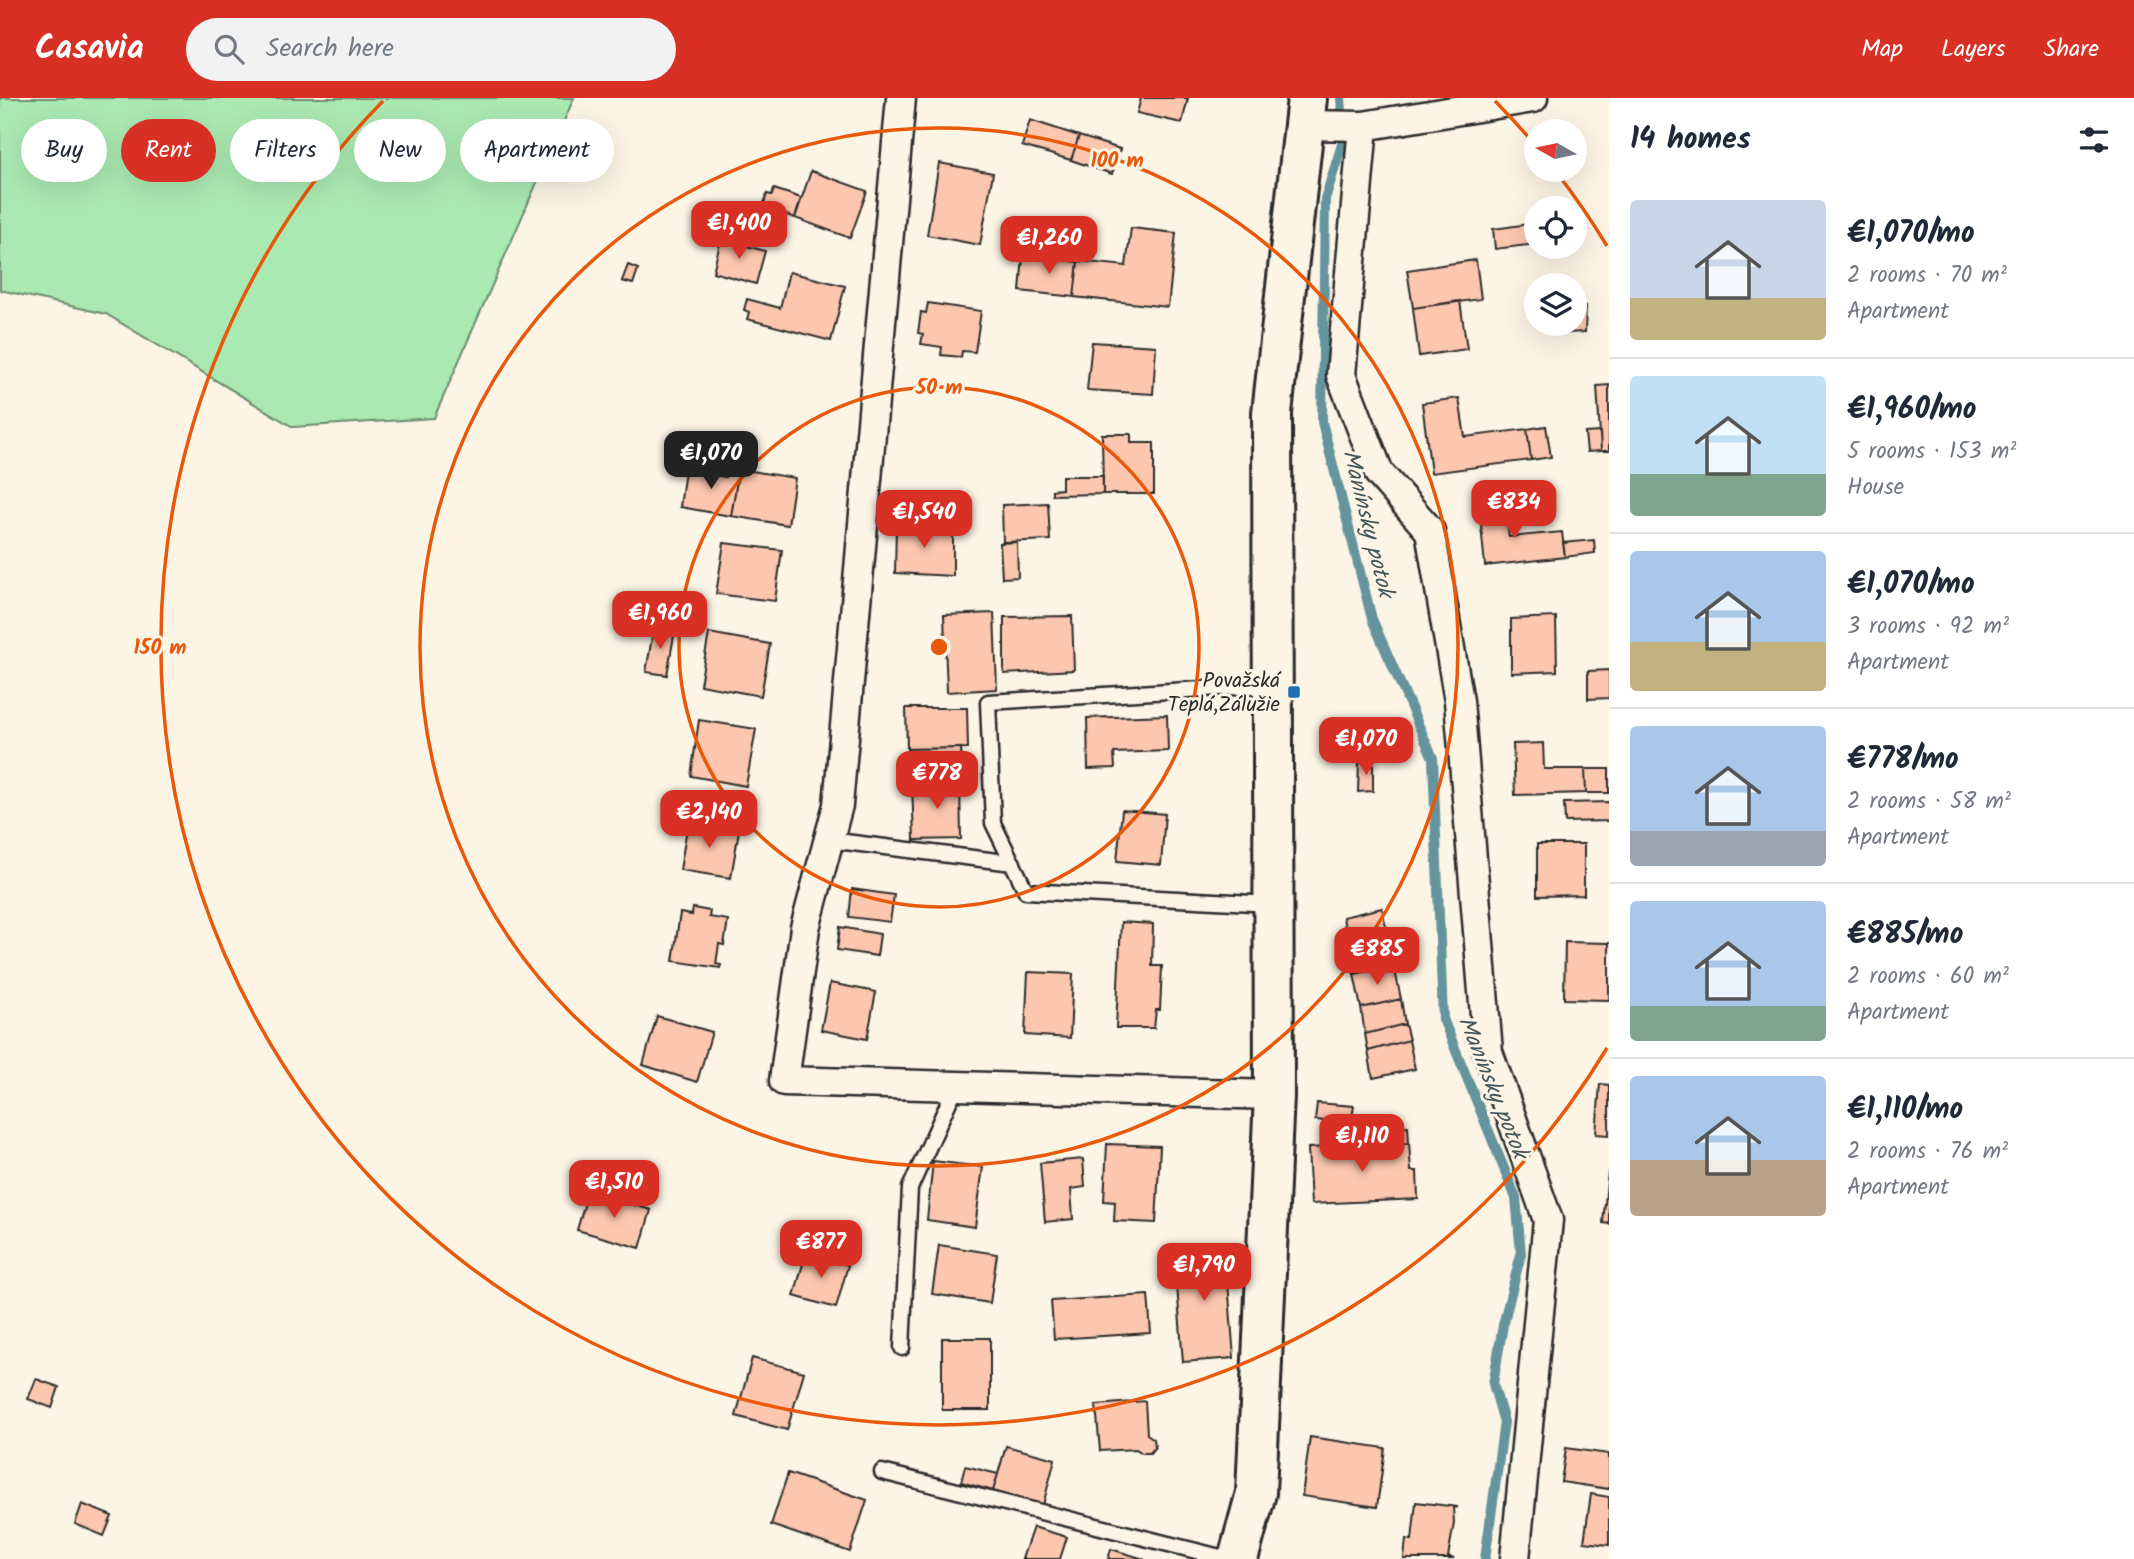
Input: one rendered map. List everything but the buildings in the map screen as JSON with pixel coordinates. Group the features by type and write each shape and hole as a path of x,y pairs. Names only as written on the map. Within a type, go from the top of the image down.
{"street":[{"path":"901,98 838,805 805,928 785,1082 1274,1095"},
{"path":"1238,1559 1256,1493 1274,1095 1272,413 1306,112 1363,126 1533,98"},
{"path":"1363,126 1341,375 1379,473 1430,531 1459,701 1488,1052 1548,1220 1515,1559"}],"lane":[{"path":"1273,685 988,702 993,823 1026,891 1273,904"},
{"path":"828,840 1013,863"},
{"path":"902,1348 910,1188 956,1086"},
{"path":"882,1472 1228,1559"}],"green space":[{"path":"0,98 574,98 565,119 460,119 460,182 537,182 434,418 293,427 106,314 0,290"}],"waterway":[{"name":"Manínsky potok","path":"1341,98 1344,138 1325,199 1322,422 1372,619 1433,758 1443,1019 1516,1198 1521,1254 1503,1325 1493,1384 1504,1422 1485,1559"}],"place":[{"name":"Považská Teplá,Zálužie","path":"1294,692"}]}
